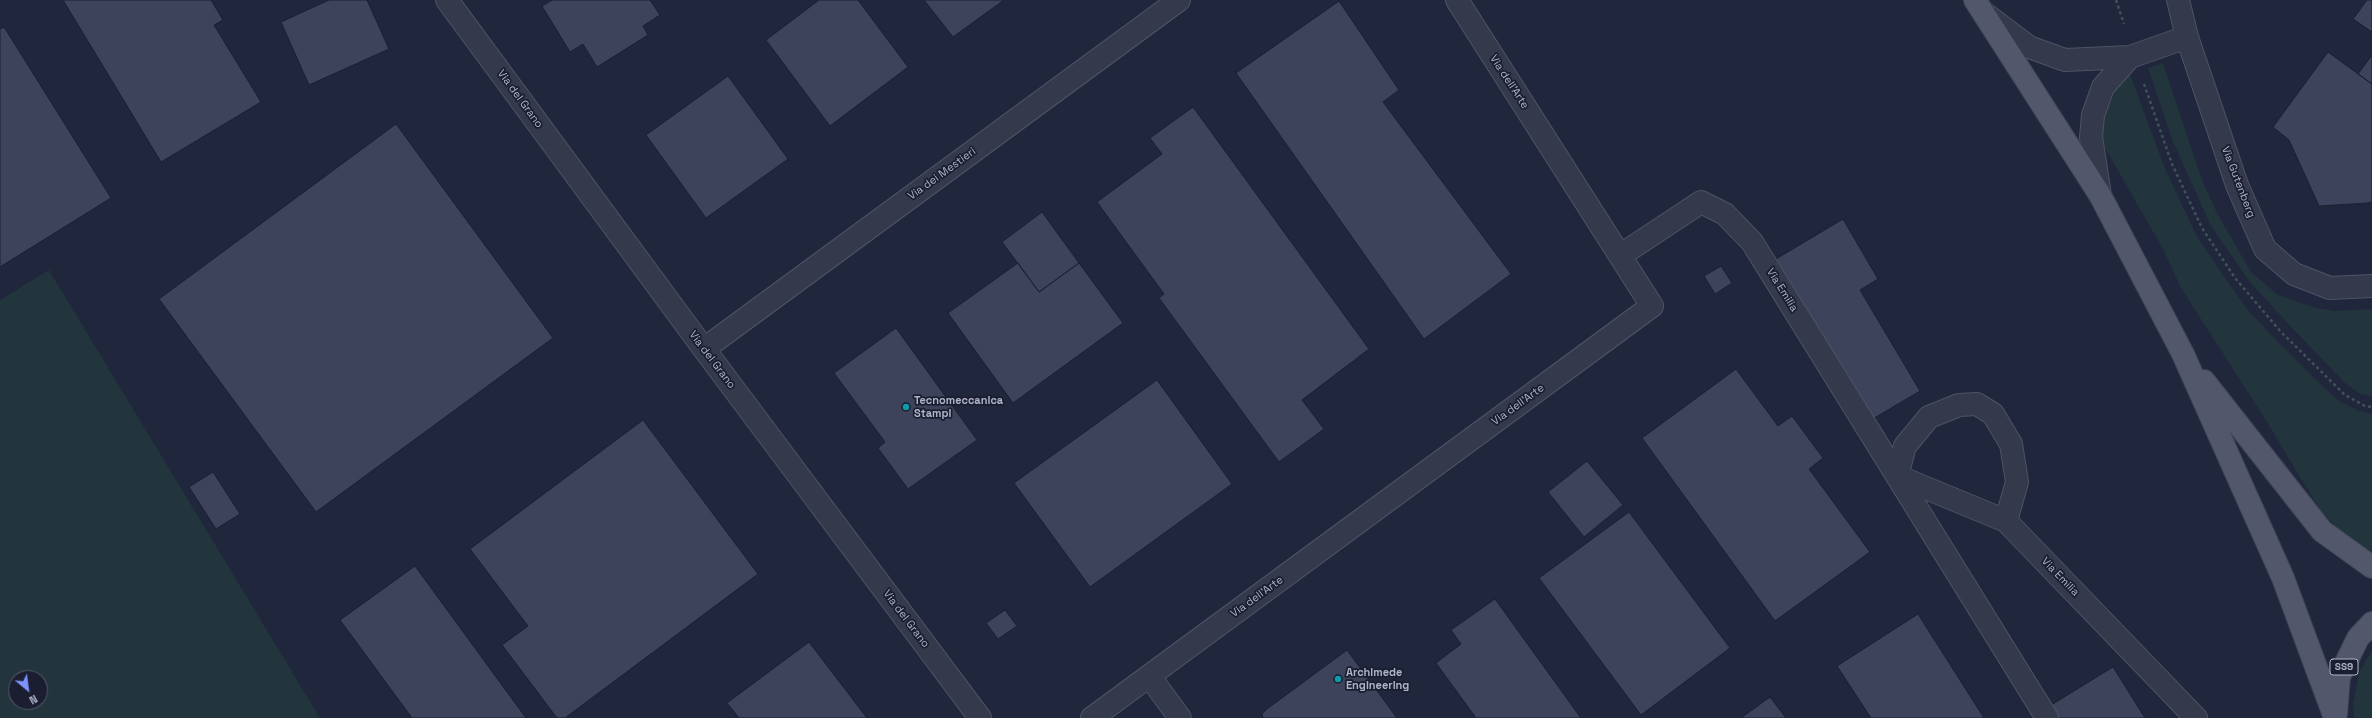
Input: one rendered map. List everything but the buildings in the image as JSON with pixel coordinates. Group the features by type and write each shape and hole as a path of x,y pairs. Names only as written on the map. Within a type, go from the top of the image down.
{"main road":[{"path":"1979,6 2100,195 2183,354 2284,578 2335,718"},
{"path":"2183,354 2322,531 2372,567"},
{"name":"SS9","path":"2335,718 2339,676 2358,638 2372,623"}],"street":[{"name":"Via del Grano","path":"447,0 704,349 980,718"},
{"name":"Via dei Mestieri","path":"704,349 1179,0"},
{"name":"Via dell'Arte","path":"1092,718 1150,677 1652,306 1621,255 1457,0"},
{"name":"Via Gutenberg","path":"2178,0 2187,37 2237,185 2265,249 2294,274 2330,288 2372,286"},
{"path":"1979,6 2029,47 2065,60 2130,57 2187,37"},
{"path":"2100,195 2091,137 2093,115 2103,87 2130,57"},
{"name":"Via Emilia","path":"1621,255 1701,202 1725,214 1752,242 2047,718"},
{"path":"1897,476 1905,446 1929,417 1959,405 1977,404 1993,414 2012,444 2017,482 2006,521"},
{"name":"Via Emilia","path":"1897,476 2006,521 2196,718"},
{"path":"1150,677 1180,718"}],"path":[{"path":"2116,0 2124,24"},
{"path":"2141,76 2172,164 2210,242 2235,278 2281,332 2345,395 2365,406 2372,407"}],"shaded area":[{"path":"2163,63 2202,180 2218,215 2251,272 2278,295 2316,308 2335,311 2372,309 2372,396 2360,394 2345,383 2292,328 2249,281 2211,226 2173,142 2148,68"},
{"path":"2130,74 2164,166 2196,235 2247,309 2337,400 2359,411 2372,414 2372,552 2348,539 2320,510 2265,419 2181,288 2164,251 2097,134 2098,116 2120,79"},
{"path":"49,270 320,718 0,718 0,300"},
{"path":"2372,650 2372,718 2354,718 2353,704 2359,672"}],"place":[{"name":"Tecnomeccanica Stampi","path":"906,407"},
{"name":"Archimede Engineering","path":"1338,679"}]}
